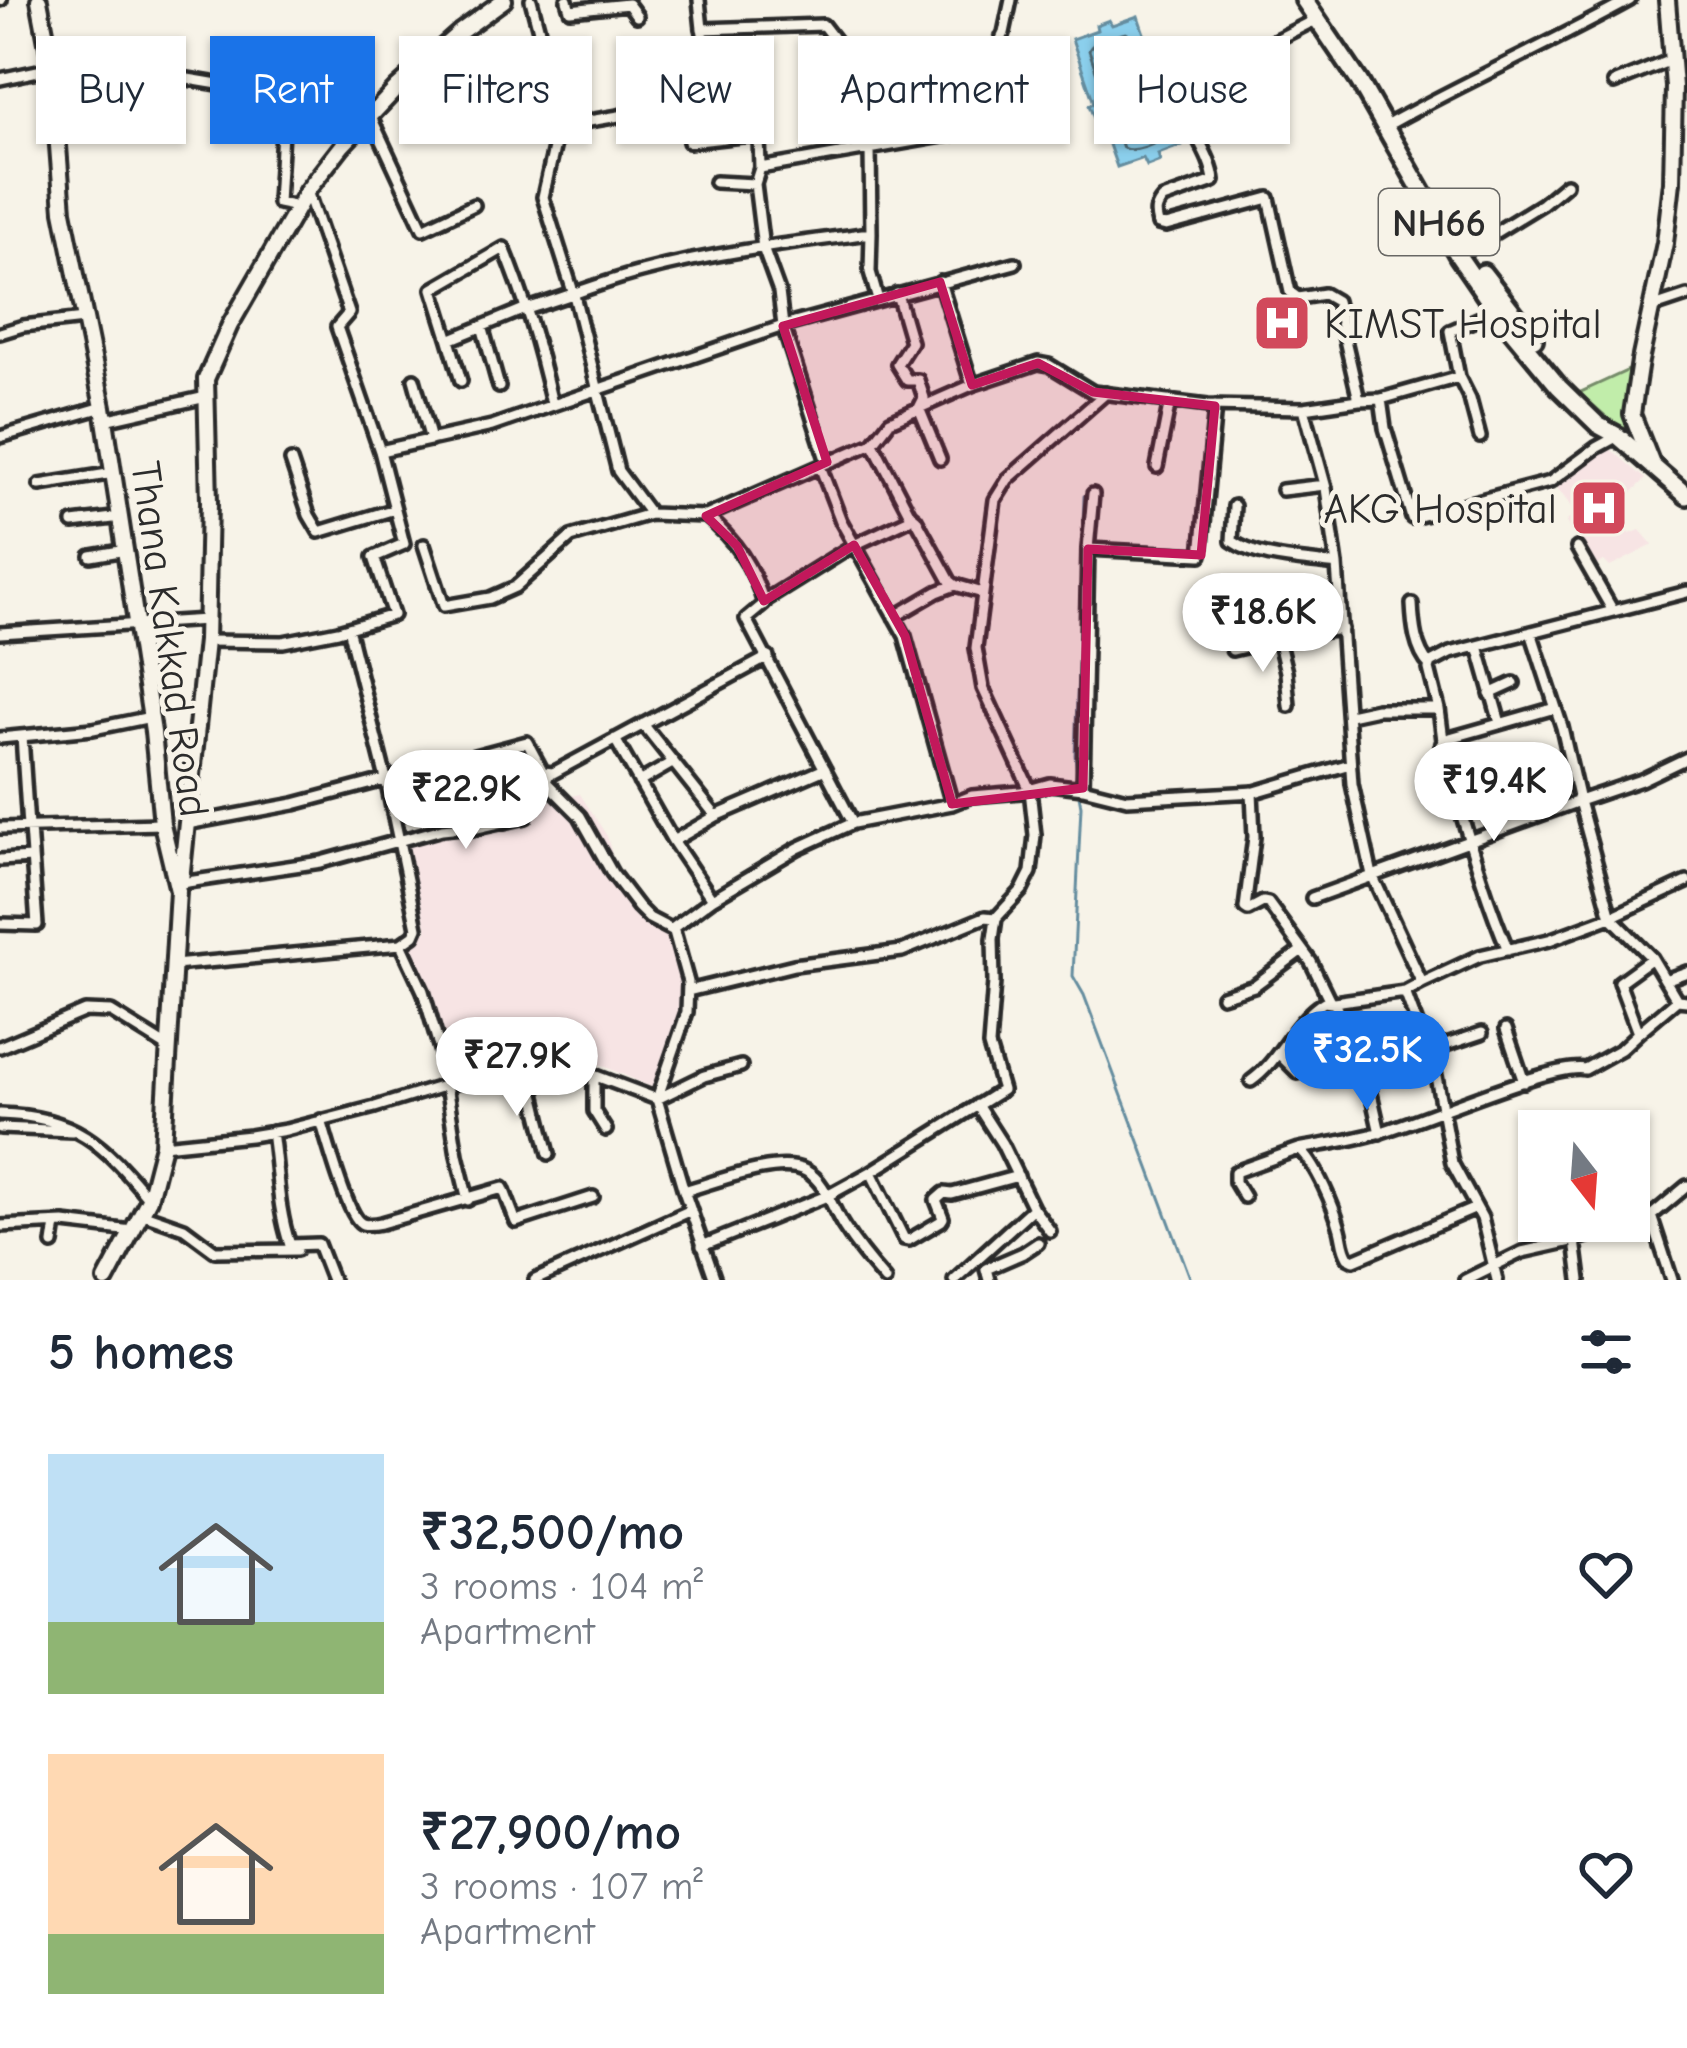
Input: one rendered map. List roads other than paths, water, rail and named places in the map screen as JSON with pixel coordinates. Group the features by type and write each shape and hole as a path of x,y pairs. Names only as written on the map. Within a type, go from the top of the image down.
{"highway":[{"name":"NH66","path":"1304,0 1359,81 1459,257 1496,311 1527,338"},
{"name":"NH66","path":"1315,0 1393,122 1465,251 1527,338 1607,429 1687,496"}],"main road":[{"name":"Thana Kakkad Road","path":"39,0 45,36"},
{"path":"375,111 460,32 504,0"},
{"path":"1654,468 1632,415 1680,123 1667,0"},
{"name":"Thana Kakkad Road","path":"58,144 63,211 126,550 162,824 180,887 163,1145 145,1206 106,1280"},
{"path":"180,887 206,641 206,380 230,325 307,191 343,144"}],"street":[{"path":"531,0 540,36"},
{"path":"566,0 570,10 628,4 637,16"},
{"path":"699,0 703,36"},
{"path":"1003,36 1010,0"},
{"path":"1393,122 1630,0"},
{"path":"1317,19 1182,92 1187,119 1214,181 1163,199 1155,214 1158,224 1166,226 1269,198 1290,292 1298,298 1330,295 1336,301 1359,400"},
{"path":"702,27 823,25 850,60 871,147 870,272 878,300"},
{"path":"1613,82 1671,60"},
{"path":"0,80 36,72"},
{"path":"186,79 284,95 278,203 298,207"},
{"path":"375,127 423,229 474,205"},
{"path":"556,144 543,197 574,295 618,471 650,514"},
{"path":"759,144 755,184 764,248 823,464 854,545 904,635 952,804"},
{"path":"760,168 890,144"},
{"path":"716,182 755,184"},
{"path":"1465,251 1566,184"},
{"path":"206,641 283,643 393,615 374,557 404,544 380,452 337,327 349,313 307,191"},
{"path":"449,340 641,272 871,233"},
{"path":"461,382 433,289 504,248 552,404"},
{"path":"380,452 491,426 783,326 1015,263"},
{"path":"940,282 972,385"},
{"path":"897,294 911,342 897,364 907,380 918,380 924,398 919,409 940,458"},
{"path":"1651,308 1687,296"},
{"path":"1480,437 1450,331 1496,311"},
{"path":"0,333 84,319"},
{"path":"482,326 499,387"},
{"path":"424,545 444,606 490,598 514,587 571,537 650,514 706,516 873,443 890,421 1038,363 1093,392 1215,406 1304,408 1381,399 1460,377"},
{"path":"414,379 430,440"},
{"path":"702,1246 827,1196 1002,1090 989,1046 996,917 1022,890 1030,872 1035,835 1030,790 983,688 976,648 995,500 1008,479 1106,393"},
{"path":"0,437 206,397"},
{"path":"1381,399 1384,428 1412,518 1550,482 1595,448 1607,429"},
{"path":"1157,467 1171,400"},
{"path":"1088,549 1201,555 1215,406"},
{"path":"1304,408 1325,485 1337,565 1352,784 1372,875 1422,983"},
{"path":"853,823 746,619 764,601 854,545 912,518 873,443"},
{"path":"291,461 319,532 395,508"},
{"path":"40,485 114,473"},
{"path":"1282,490 1325,485"},
{"path":"1083,788 1093,494"},
{"path":"1234,506 1232,541 1238,546 1337,565"},
{"path":"910,514 955,585"},
{"path":"706,516 737,546 764,601"},
{"path":"73,523 121,518"},
{"path":"1576,548 1613,611"},
{"path":"91,556 126,550"},
{"path":"894,617 955,585 983,593"},
{"path":"1430,666 1450,653 1687,592"},
{"path":"1412,604 1439,709 1441,747 1508,950"},
{"path":"0,633 206,620"},
{"path":"174,965 401,944 414,935 417,928 399,839 348,628"},
{"path":"1232,650 1342,629"},
{"path":"1244,1197 1235,1172 1299,1150 1380,1133 1574,1067 1585,1070 1621,1049 1682,1000 1652,958 1611,917 1531,632"},
{"path":"1278,639 1289,706"},
{"path":"1478,646 1500,723"},
{"path":"187,824 294,803 527,742 543,772 553,773 767,656"},
{"path":"1490,694 1514,683"},
{"path":"1442,740 1555,707"},
{"path":"1348,715 1377,709 1439,709"},
{"path":"0,738 93,729 151,717"},
{"path":"643,724 716,816"},
{"path":"0,924 38,925 22,736"},
{"path":"615,739 673,842 712,899"},
{"path":"1312,898 1640,780 1687,758"},
{"path":"639,782 672,763"},
{"path":"715,1280 657,1099 687,1012 688,982 673,928 797,848 853,823 1050,784 1126,799 1252,792 1350,764"},
{"path":"673,842 716,816 825,769"},
{"path":"548,776 546,782 580,816 612,873 638,907 674,932"},
{"path":"1252,792 1253,846 1245,908 1268,903 1303,950 1333,1003 1370,1089 1380,1133"},
{"path":"180,887 321,862 442,829 468,830 526,817"},
{"path":"0,828 162,824"},
{"path":"0,860 31,858"},
{"path":"1250,1081 1324,1002 1405,992 1480,956 1550,940 1687,882"},
{"path":"688,992 794,965 902,951 985,916 996,917"},
{"path":"401,944 423,991 448,1084 468,1200"},
{"path":"1222,996 1254,986 1303,950"},
{"path":"1638,1033 1619,982 1652,958"},
{"path":"1665,980 1687,972"},
{"path":"1405,992 1428,1051 1452,1163 1482,1218 1496,1280"},
{"path":"0,1047 86,1011 111,1012 169,1048"},
{"path":"1506,1028 1524,1082"},
{"path":"1428,1051 1482,1033"},
{"path":"1278,1053 1298,1073 1335,1064"},
{"path":"163,1145 272,1132 448,1084 567,1065 657,1099 704,1076 741,1066"},
{"path":"530,1072 549,1154"},
{"path":"594,1075 594,1111 606,1130"},
{"path":"977,1105 1050,1232"},
{"path":"0,1114 34,1115 78,1131 114,1156 145,1206 215,1251 296,1250 290,1245 277,1198 272,1132"},
{"path":"321,1120 350,1207 364,1225 503,1188 516,1222 592,1197"},
{"path":"2,1130 78,1131"},
{"path":"1299,1150 1315,1171 1340,1230 1342,1247 1354,1260 1476,1208"},
{"path":"684,1191 760,1170 785,1166 806,1171 885,1280"},
{"path":"871,1172 909,1240 941,1221 936,1200 944,1193 952,1195 1018,1176"},
{"path":"1672,1280 1651,1216 1687,1186"},
{"path":"954,1280 1033,1208"},
{"path":"536,1280 691,1210"},
{"path":"53,1244 56,1224"},
{"path":"0,1226 56,1224 132,1231"},
{"path":"1465,1280 1522,1252 1566,1242"},
{"path":"1575,1242 1580,1280"},
{"path":"989,1280 986,1269 1038,1243"},
{"path":"290,1245 318,1244 332,1280"}],"water":[{"path":"1138,16 1145,36 1094,36 1094,103 1072,39 1109,20 1112,25"},
{"path":"1109,144 1182,144 1158,154 1160,161 1147,166 1143,158 1117,167"}],"waterway":[{"path":"1078,782 1084,496"},
{"path":"1079,795 1073,976 1191,1280"},
{"path":"0,1121 54,1125"}],"place":[{"name":"KIMST Hospital","path":"1282,323"},
{"name":"AKG Hospital","path":"1599,508"}]}
